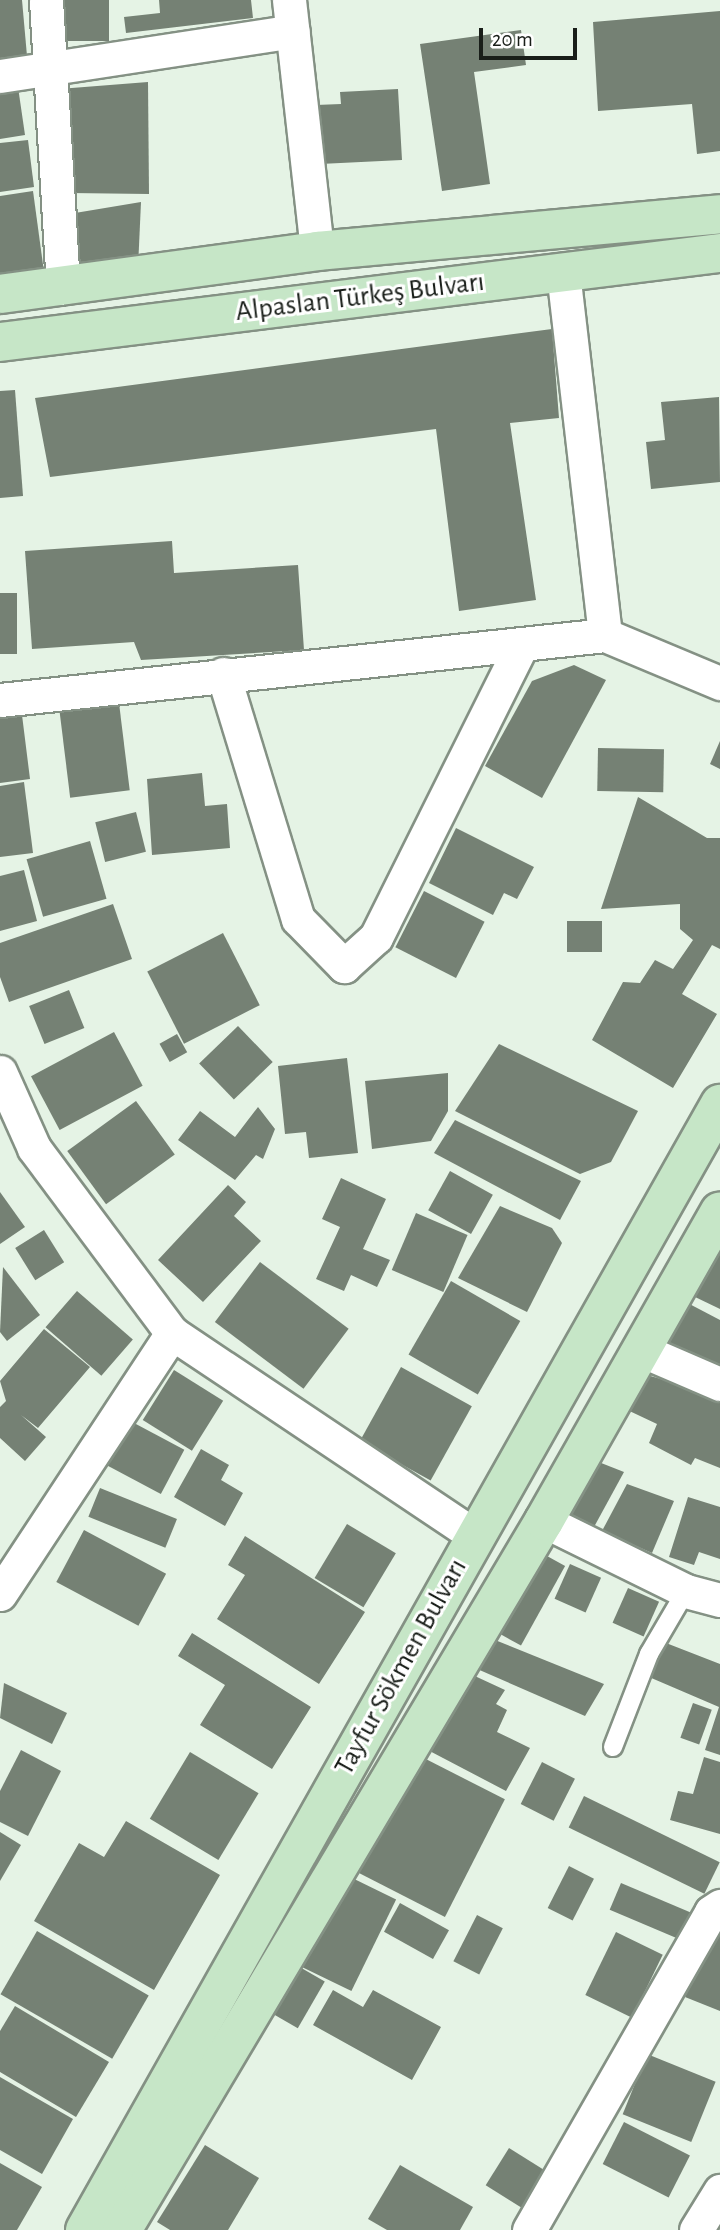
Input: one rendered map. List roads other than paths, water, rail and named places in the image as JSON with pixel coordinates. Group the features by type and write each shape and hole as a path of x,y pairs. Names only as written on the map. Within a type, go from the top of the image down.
{"main road":[{"name":"Alpaslan Türkeş Bulvarı","path":"0,294 317,251 720,214"},
{"name":"Alpaslan Türkeş Bulvarı","path":"0,342 720,253"},
{"name":"Tayfur Sökmen Bulvarı","path":"85,2230 720,1104"},
{"name":"Tayfur Sökmen Bulvarı","path":"122,2230 544,1521 720,1211"}],"street":[{"path":"46,0 63,287"},
{"path":"0,76 49,72 291,15 317,251"},
{"path":"563,272 605,635"},
{"path":"0,700 605,635 720,683"},
{"path":"223,674 298,919 345,967 376,937 521,646"},
{"path":"0,1072 34,1148 172,1333 475,1536"},
{"path":"0,1594 172,1333"},
{"path":"641,1350 720,1384"},
{"path":"544,1521 686,1591 720,1600"},
{"path":"529,2230 710,1912 720,1906"},
{"path":"696,2230 720,2192"}],"lane":[{"path":"613,1747 649,1654 686,1591"}]}
